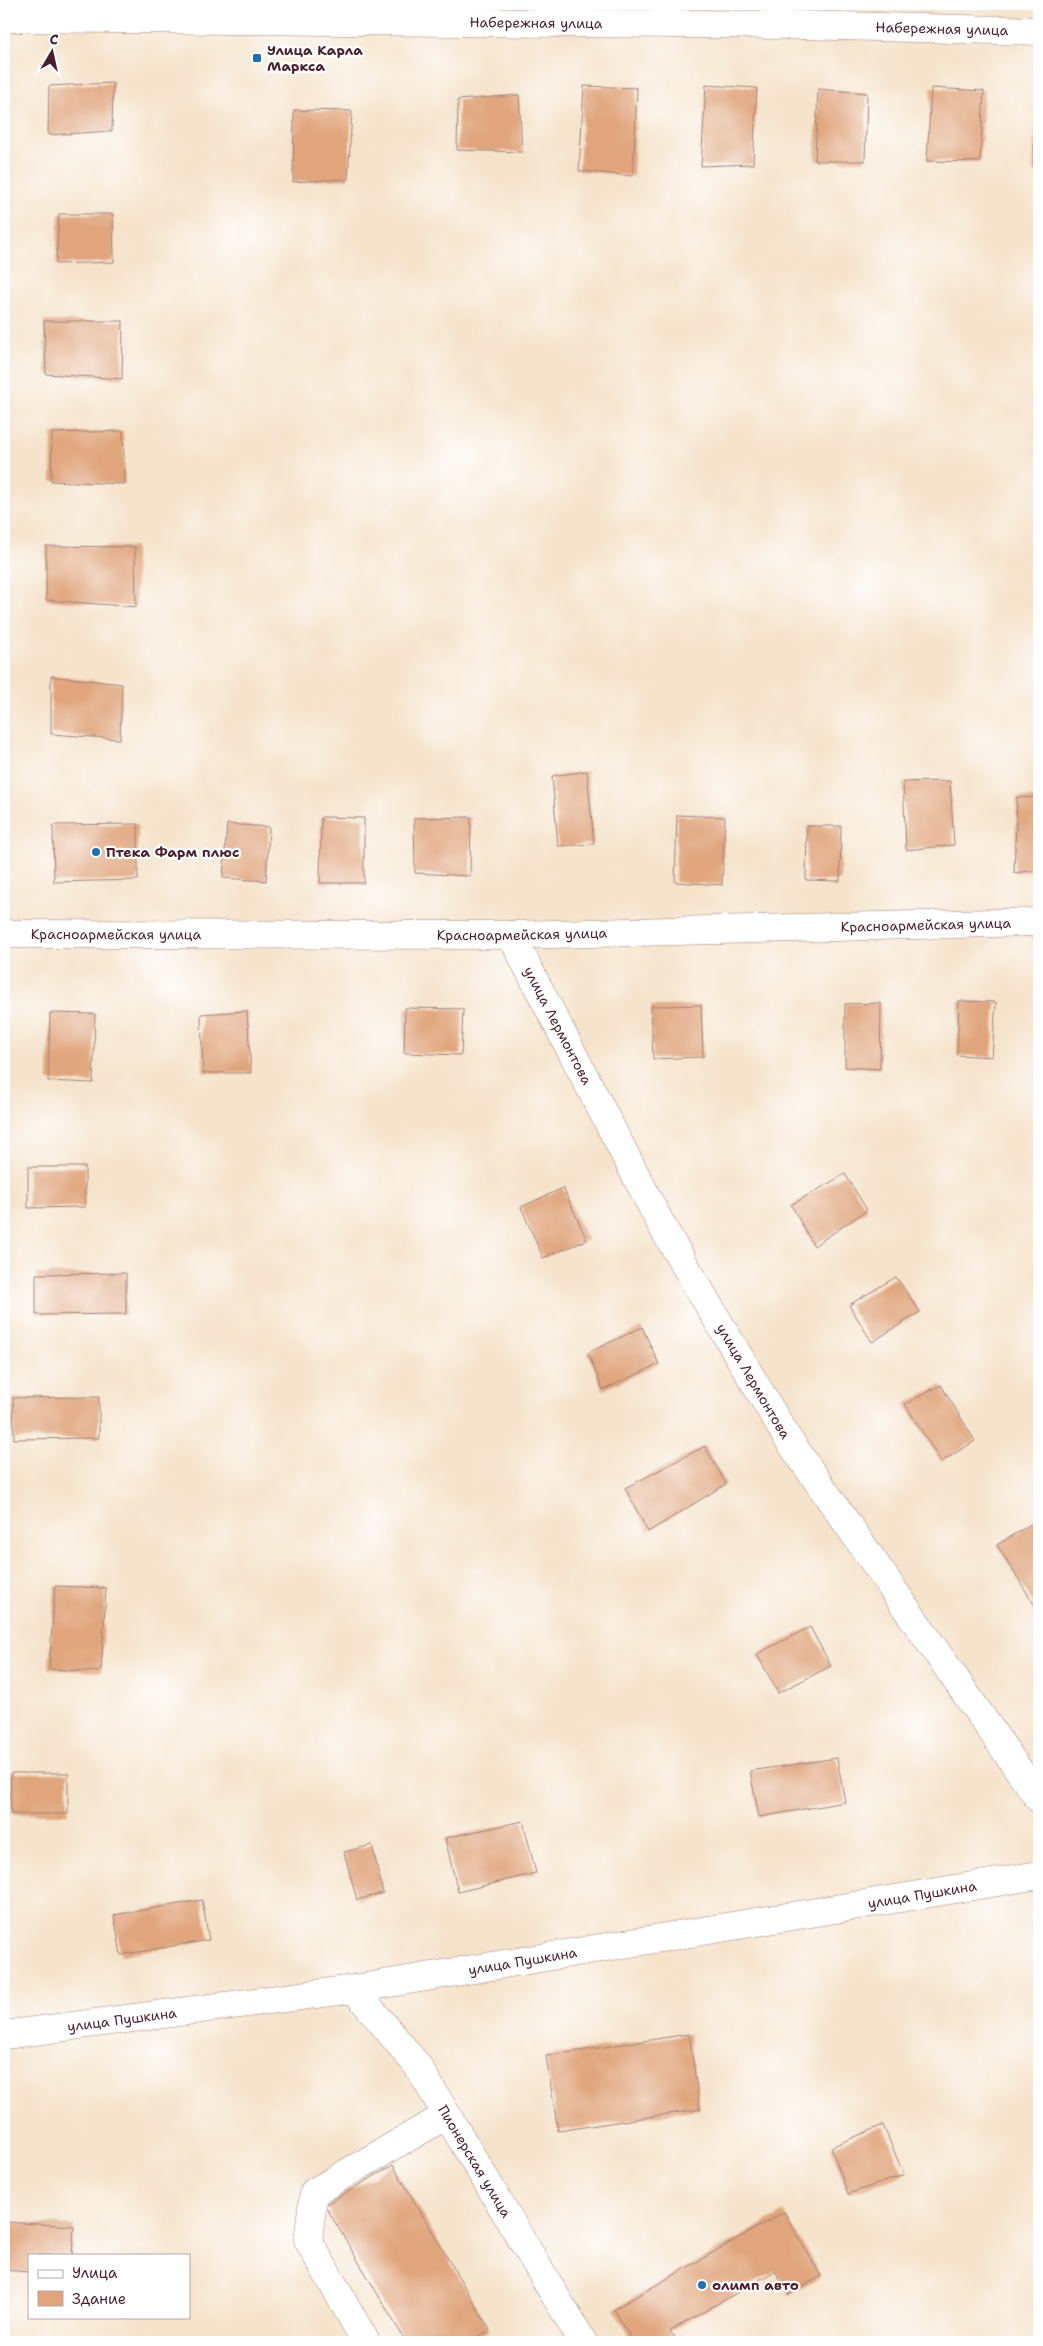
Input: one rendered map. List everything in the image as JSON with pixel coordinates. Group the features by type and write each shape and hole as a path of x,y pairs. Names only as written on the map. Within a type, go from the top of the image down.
{"street":[{"name":"Набережная улица","path":"4,18 798,25 1039,31"},
{"name":"Красноармейская улица","path":"4,934 511,935 1039,922"},
{"name":"улица Лермонтова","path":"511,935 663,1228 786,1436 1039,1799"},
{"name":"улица Пушкина","path":"4,2035 354,1989 1039,1875"},
{"name":"Пионерская улица","path":"354,1989 417,2065 583,2342"},
{"path":"366,2342 308,2240 314,2192 447,2115"}],"building":[{"path":"113,83 112,131 48,135 49,86"},
{"path":"706,85 757,88 753,164 701,166"},
{"path":"584,86 637,88 633,176 579,171"},
{"path":"931,88 984,91 980,162 927,161"},
{"path":"818,89 867,93 865,161 815,161"},
{"path":"519,95 522,152 457,150 458,100"},
{"path":"1039,96 1039,171 1033,171 1037,97"},
{"path":"294,110 352,111 348,179 293,182"},
{"path":"59,214 113,214 114,262 56,264"},
{"path":"44,321 123,321 122,379 46,374"},
{"path":"123,431 125,484 51,481 52,433"},
{"path":"46,546 135,547 136,607 46,600"},
{"path":"51,676 122,684 120,739 51,734"},
{"path":"587,771 594,844 558,846 552,776"},
{"path":"950,781 954,845 906,850 903,782"},
{"path":"1017,797 1039,798 1039,870 1014,873"},
{"path":"677,815 725,817 722,885 675,882"},
{"path":"321,817 364,818 364,883 320,883"},
{"path":"471,817 470,876 415,873 414,818"},
{"name":"Птека Фарм плюс","path":"138,824 138,880 54,882 53,825"},
{"path":"227,824 269,827 266,881 223,878"},
{"path":"807,826 841,826 840,881 806,880"},
{"path":"959,1001 996,1002 992,1057 957,1055"},
{"path":"881,1003 880,1069 845,1067 845,1004"},
{"path":"701,1005 703,1057 653,1059 651,1006"},
{"path":"405,1008 463,1009 461,1055 404,1053"},
{"path":"247,1011 251,1073 203,1073 201,1014"},
{"path":"50,1013 95,1014 93,1083 48,1081"},
{"path":"28,1167 85,1167 85,1207 28,1208"},
{"path":"845,1174 867,1210 814,1246 791,1205"},
{"path":"563,1188 587,1240 543,1258 521,1207"},
{"path":"126,1273 126,1314 36,1315 36,1274"},
{"path":"896,1277 920,1312 872,1342 849,1305"},
{"path":"642,1327 659,1364 603,1390 588,1353"},
{"path":"941,1385 975,1441 941,1462 905,1404"},
{"path":"99,1397 99,1438 14,1439 13,1398"},
{"path":"705,1446 726,1484 648,1532 625,1488"},
{"path":"1039,1519 1039,1612 997,1545"},
{"path":"55,1586 106,1588 101,1672 49,1669"},
{"path":"810,1627 831,1666 778,1693 757,1654"},
{"path":"837,1758 845,1802 759,1817 750,1771"},
{"path":"11,1773 68,1773 68,1814 11,1814"},
{"path":"523,1821 536,1873 458,1892 445,1838"},
{"path":"372,1845 383,1893 357,1900 344,1852"},
{"path":"202,1900 209,1940 121,1955 114,1915"},
{"path":"689,2034 700,2109 558,2131 546,2056"},
{"path":"883,2125 904,2175 848,2194 831,2147"},
{"path":"393,2165 490,2330 470,2342 406,2342 325,2205"},
{"name":"олимп авто","path":"784,2212 821,2276 789,2295 775,2271 670,2331 677,2342 633,2342 614,2309"},
{"path":"4,2222 74,2226 72,2254 28,2254 28,2272 4,2270"}],"place":[{"name":"Улица Карла Маркса","path":"257,58"},
{"name":"Птека Фарм плюс","path":"96,852"},
{"name":"олимп авто","path":"702,2285"}]}
